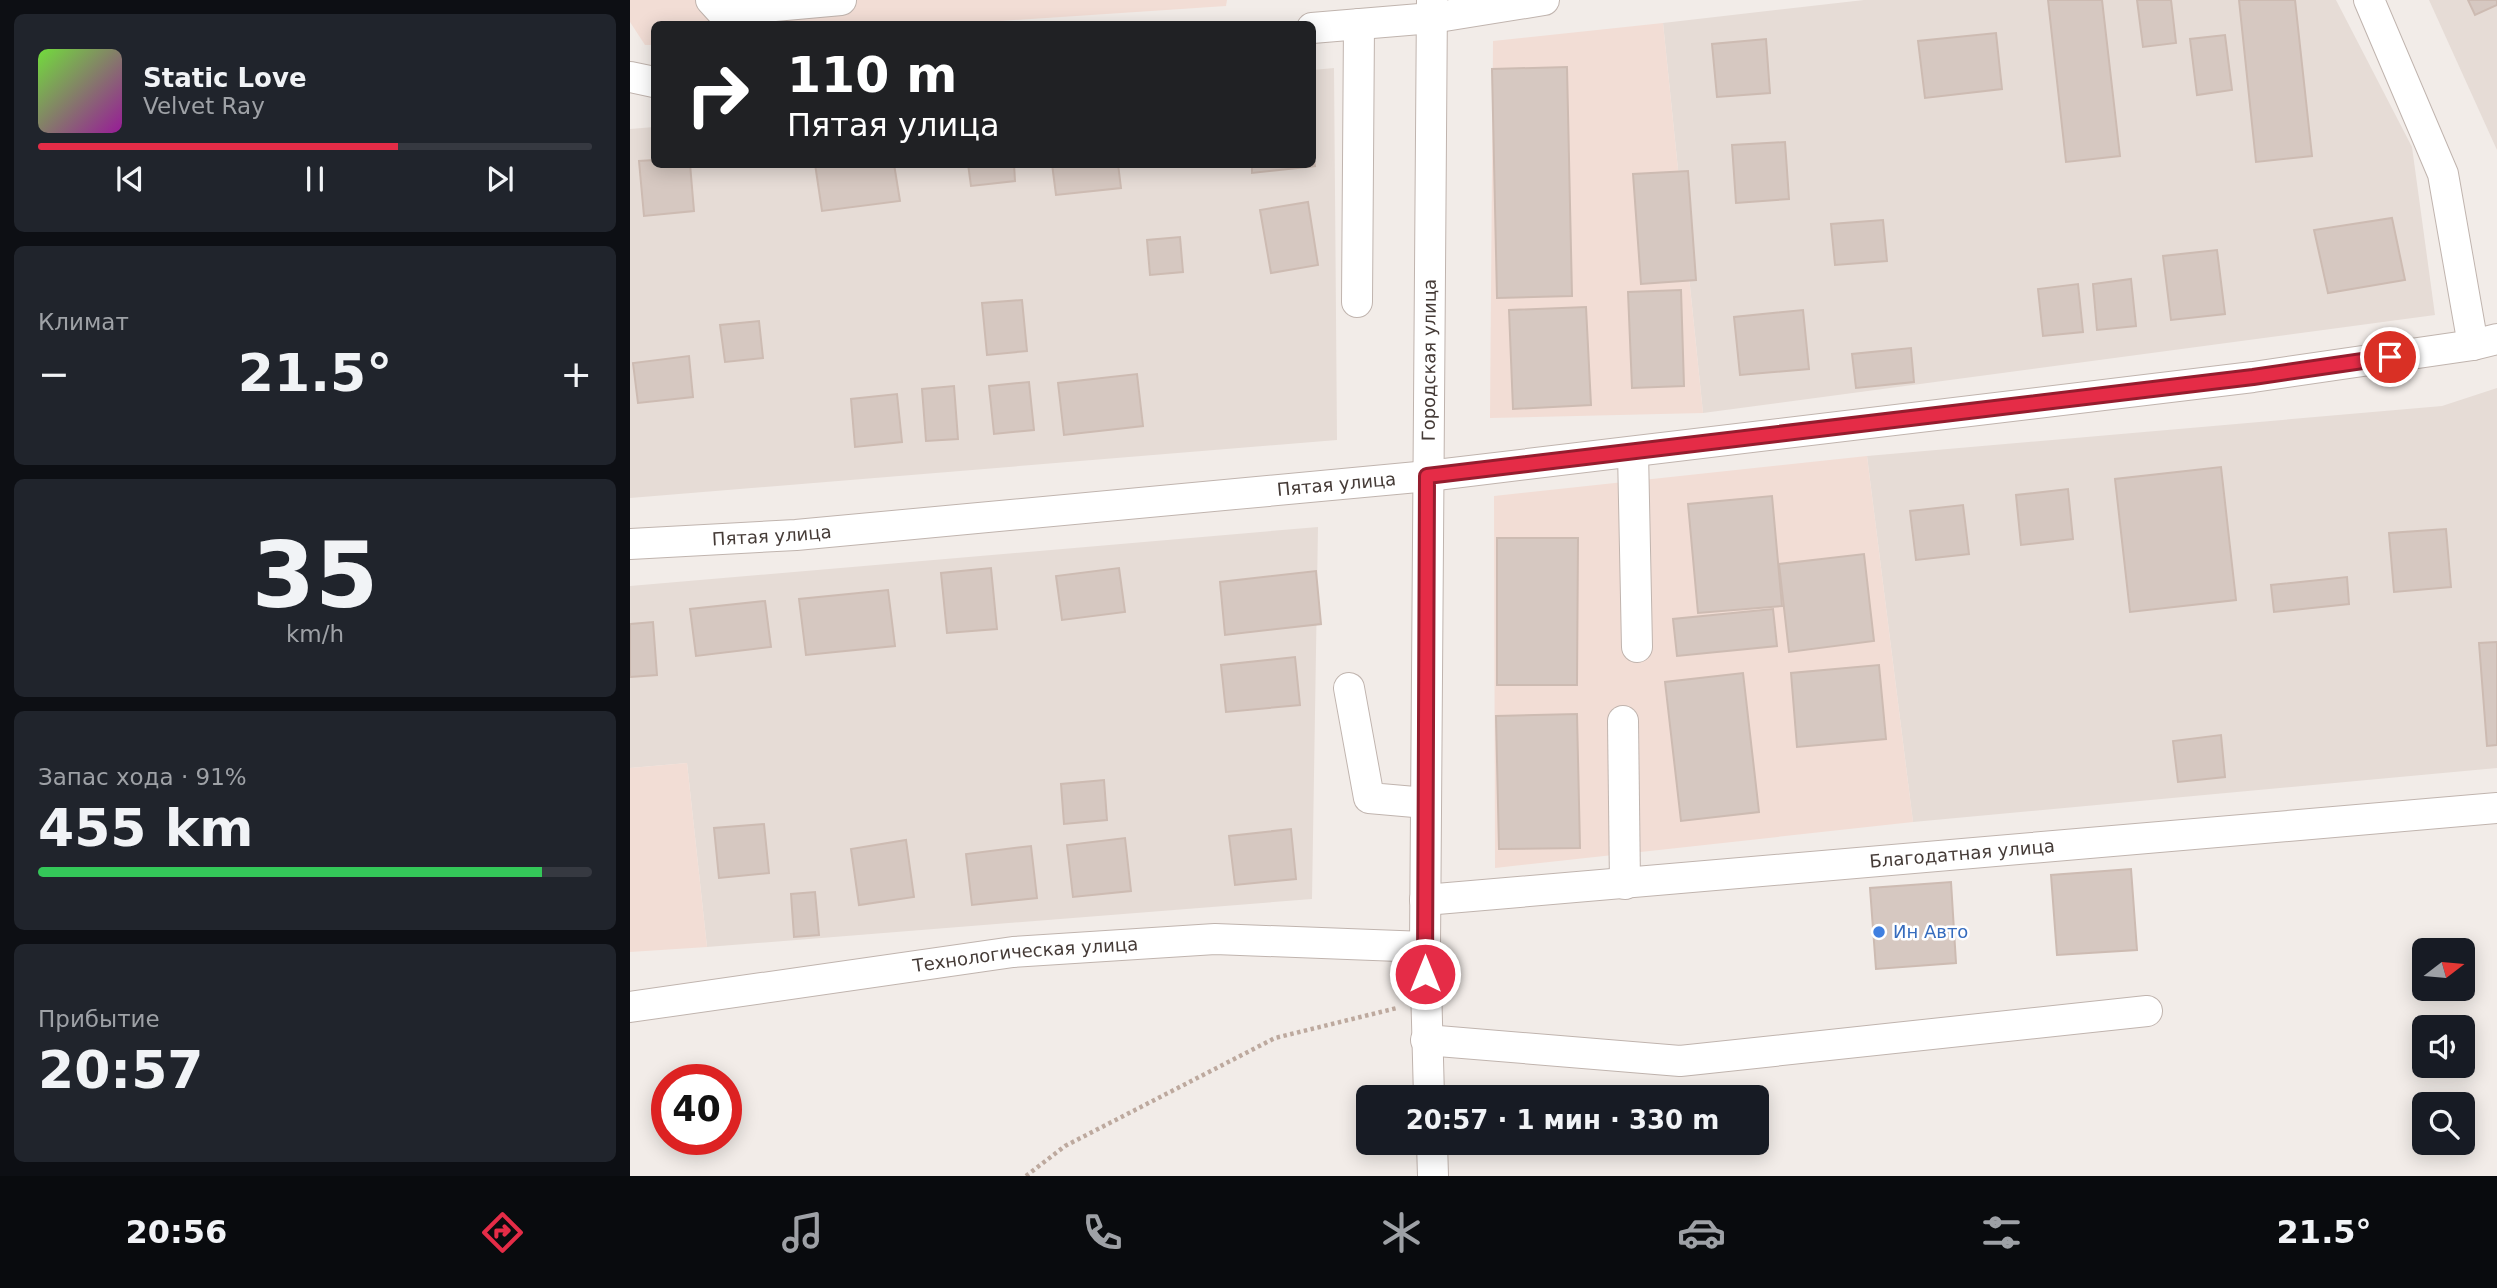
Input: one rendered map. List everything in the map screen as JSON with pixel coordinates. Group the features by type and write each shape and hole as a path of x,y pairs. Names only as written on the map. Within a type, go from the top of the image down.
{"street":[{"path":"711,0 721,11 841,0"},
{"path":"1316,28 1359,24 1432,9 1544,0"},
{"path":"2369,0 2443,174 2485,342"},
{"name":"Городская улица","path":"1428,1085 1425,900 1432,9"},
{"path":"1357,302 1359,24"},
{"path":"630,77 651,81"},
{"name":"Пятая улица","path":"630,544 796,535 1427,476 2253,377 2485,342"},
{"path":"1633,452 1637,647"},
{"path":"1349,688 1368,798 1426,803"},
{"path":"1623,721 1625,884"},
{"name":"Благодатная улица","path":"1425,900 2497,808"},
{"name":"Технологическая улица","path":"630,1007 1013,951 1215,939 1425,947"},
{"path":"1426,1040 1680,1061 2147,1011"},
{"path":"1432,1155 1433,1176"}],"path":[{"path":"1026,1176 1065,1146 1275,1038 1425,1002"}],"shaded area":[{"path":"630,0 1227,0 1226,6 1001,21 651,21 651,45 645,45 630,22"},
{"path":"1864,0 2336,0 2412,147 2435,315 1703,413 1663,23"},
{"path":"2429,0 2497,0 2497,150"},
{"path":"1663,23 1703,413 1490,418 1493,41"},
{"path":"1334,68 1337,440 630,498 630,129 651,127 651,168 1316,168 1316,70"},
{"path":"2497,388 2497,768 1913,822 1867,456 2442,406"},
{"path":"1867,456 1913,822 1495,868 1494,496"},
{"path":"1318,527 1312,899 707,947 687,763 630,768 630,586"},
{"path":"687,763 707,947 630,952 630,768"}],"building":[{"path":"2048,0 2102,0 2120,156 2066,162"},
{"path":"2137,0 2171,0 2176,43 2143,47"},
{"path":"2239,0 2295,0 2312,156 2256,162"},
{"path":"2468,0 2497,0 2497,5 2475,15"},
{"path":"1996,33 2002,89 1925,98 1918,41"},
{"path":"2225,35 2232,90 2197,95 2190,39"},
{"path":"1766,39 1770,93 1717,97 1712,44"},
{"path":"1567,67 1572,296 1497,298 1492,69"},
{"path":"1785,142 1789,199 1736,203 1732,145"},
{"path":"651,160 651,168 690,168 694,211 644,216 639,161"},
{"path":"816,168 895,168 900,201 822,211"},
{"path":"969,168 1014,168 1015,181 971,186"},
{"path":"1053,168 1118,168 1121,188 1056,195"},
{"path":"1252,168 1297,168 1252,173"},
{"path":"1688,171 1696,280 1641,284 1633,174"},
{"path":"1308,202 1318,265 1271,273 1260,210"},
{"path":"2392,218 2405,280 2328,293 2314,230"},
{"path":"1883,220 1887,261 1835,265 1831,224"},
{"path":"1180,237 1183,272 1150,275 1147,240"},
{"path":"2217,250 2225,314 2171,320 2163,256"},
{"path":"2131,279 2136,326 2097,330 2093,284"},
{"path":"2078,284 2083,332 2043,336 2038,289"},
{"path":"1681,290 1684,386 1632,388 1628,292"},
{"path":"1022,300 1027,351 987,355 982,303"},
{"path":"1586,307 1591,405 1513,409 1509,310"},
{"path":"1803,310 1809,369 1740,375 1734,317"},
{"path":"759,321 763,358 725,362 720,325"},
{"path":"1911,348 1914,382 1856,388 1852,354"},
{"path":"689,356 693,397 638,403 633,363"},
{"path":"1137,374 1143,426 1064,435 1058,383"},
{"path":"1029,382 1034,430 994,434 989,386"},
{"path":"954,386 958,439 926,441 922,389"},
{"path":"897,394 902,442 855,447 851,399"},
{"path":"2221,467 2236,600 2130,612 2115,479"},
{"path":"2068,489 2073,539 2021,545 2016,495"},
{"path":"1772,496 1782,606 1698,613 1688,504"},
{"path":"1963,505 1969,554 1916,560 1910,511"},
{"path":"2446,529 2451,587 2394,592 2389,533"},
{"path":"1497,538 1578,538 1577,685 1497,685"},
{"path":"1864,554 1874,641 1789,652 1779,564"},
{"path":"991,568 997,629 947,633 941,573"},
{"path":"1119,568 1125,612 1062,620 1056,576"},
{"path":"1316,571 1321,624 1225,635 1220,582"},
{"path":"2347,577 2349,604 2274,612 2271,585"},
{"path":"888,590 895,646 806,655 799,599"},
{"path":"765,601 771,647 696,656 690,609"},
{"path":"1773,609 1777,646 1677,656 1673,619"},
{"path":"653,622 657,675 630,677 630,624"},
{"path":"2497,642 2497,745 2487,746 2479,643"},
{"path":"1295,657 1300,705 1226,712 1221,665"},
{"path":"1879,665 1886,739 1797,747 1791,673"},
{"path":"1743,673 1759,812 1681,821 1665,682"},
{"path":"1577,714 1580,848 1499,849 1496,716"},
{"path":"2221,735 2225,777 2178,782 2173,741"},
{"path":"1104,780 1107,820 1064,824 1061,784"},
{"path":"764,824 769,873 719,878 714,828"},
{"path":"1291,829 1296,879 1235,885 1229,836"},
{"path":"1125,838 1131,891 1073,897 1067,845"},
{"path":"906,840 914,897 859,905 851,849"},
{"path":"1031,846 1037,898 972,905 966,854"},
{"path":"2131,869 2137,950 2057,955 2051,875"},
{"path":"1951,882 1956,963 1876,969 1870,888"},
{"path":"815,892 819,935 794,937 791,894"}],"place":[{"name":"Ин Авто","path":"1879,932"}],"route":[{"path":"1425,974 1427,476 2253,377 2390,357"}]}
